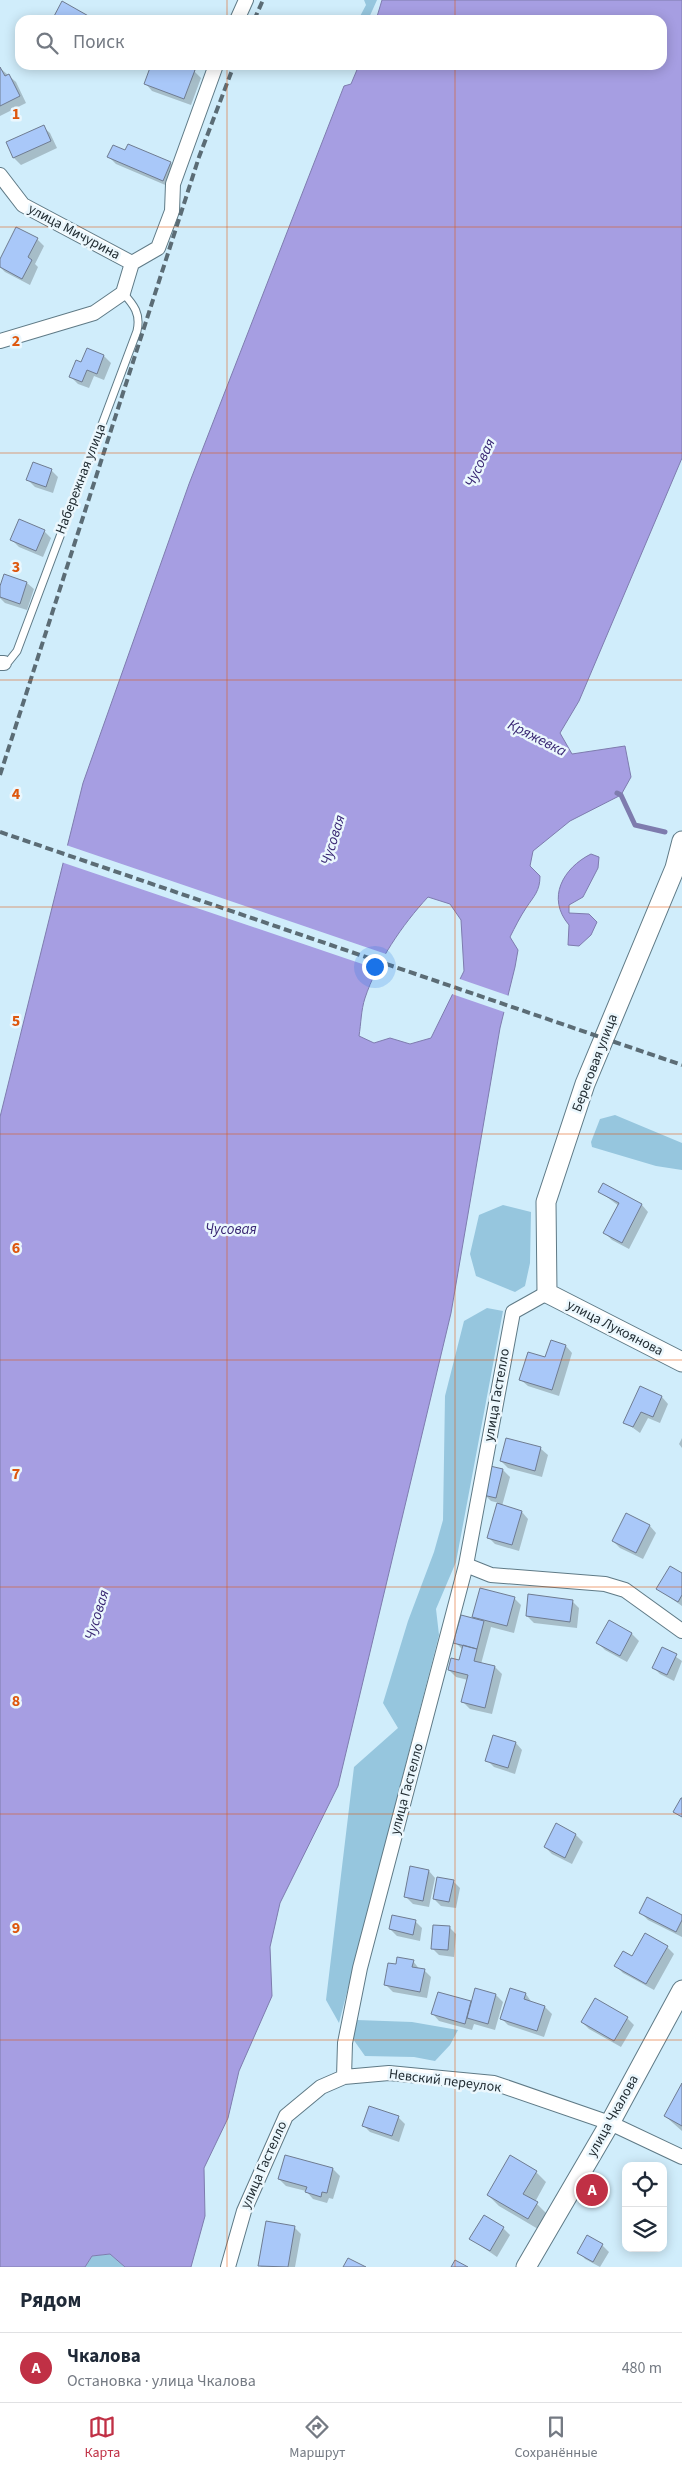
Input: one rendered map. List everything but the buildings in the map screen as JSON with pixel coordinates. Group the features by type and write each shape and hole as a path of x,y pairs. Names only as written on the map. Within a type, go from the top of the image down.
{"street":[{"path":"239,15 246,0"},
{"path":"0,341 94,313 123,293 132,263 158,248 172,211 173,184 214,70"},
{"name":"улица Мичурина","path":"0,175 23,205 132,263"},
{"name":"Береговая улица","path":"547,1293 546,1202 585,1084 678,870 682,841"},
{"name":"улица Лукоянова","path":"547,1293 682,1362"},
{"name":"улица Гастелло","path":"228,2267 244,2211 286,2116 321,2087 344,2077 345,2042 360,1968 466,1565 512,1312 547,1293"},
{"path":"466,1565 491,1575 605,1584 625,1590 682,1631"},
{"name":"улица Чкалова","path":"526,2267 610,2122 682,1990"},
{"name":"Невский переулок","path":"344,2077 389,2072 494,2083 610,2122 682,2158"}],"lane":[{"name":"Набережная улица","path":"2,663 9,661 16,651 137,331 139,321 136,308 123,293"}],"shaded area":[{"path":"364,0 377,0 370,15 361,15 366,5"},
{"path":"615,1115 682,1143 682,1170 656,1166 592,1147 591,1142 600,1119"},
{"path":"503,1205 531,1212 530,1263 525,1286 515,1292 476,1276 470,1254 479,1215"},
{"path":"487,1308 503,1311 456,1562 436,1609 439,1635 339,2023 326,2000 354,1767 398,1728 383,1703 408,1621 434,1552 443,1520 445,1396 464,1321"},
{"path":"357,2020 412,2022 458,2030 450,2045 435,2061 414,2057 365,2056 353,2039"},
{"path":"110,2254 125,2267 85,2267 92,2256"}],"water":[{"name":"Чусовая","path":"382,0 682,0 682,458 579,701 560,733 572,754 625,746 631,777 621,795 570,821 533,851 530,866 540,876 539,886 510,937 518,950 500,1028 451,1313 338,1786 280,1903 270,1947 272,1996 239,2071 228,2118 204,2168 205,2216 191,2267 125,2267 110,2254 92,2256 85,2267 0,2267 0,1117 83,783 189,484 344,86 351,84 357,70 667,70 667,15 378,15","holes":["428,897 450,904 461,920 464,971 431,1038 410,1044 390,1038 374,1043 359,1036 365,998 376,971 400,932"]},
{"path":"591,854 599,857 598,868 583,897 569,905 569,913 589,914 597,922 591,935 579,946 568,945 569,925 562,915 558,894 566,875 581,860"}],"pier":[{"path":"66,845 389,955 380,970 61,862"},
{"path":"457,978 512,997 507,1013 449,993"}],"waterway":[{"name":"Кряжевка","path":"617,793 621,795 635,825 665,832"}],"railway":[{"path":"256,15 263,0"},
{"path":"0,775 199,157 232,70"},
{"path":"0,832 682,1065"}],"place":[{"name":"Чкалова","path":"592,2190"}]}
